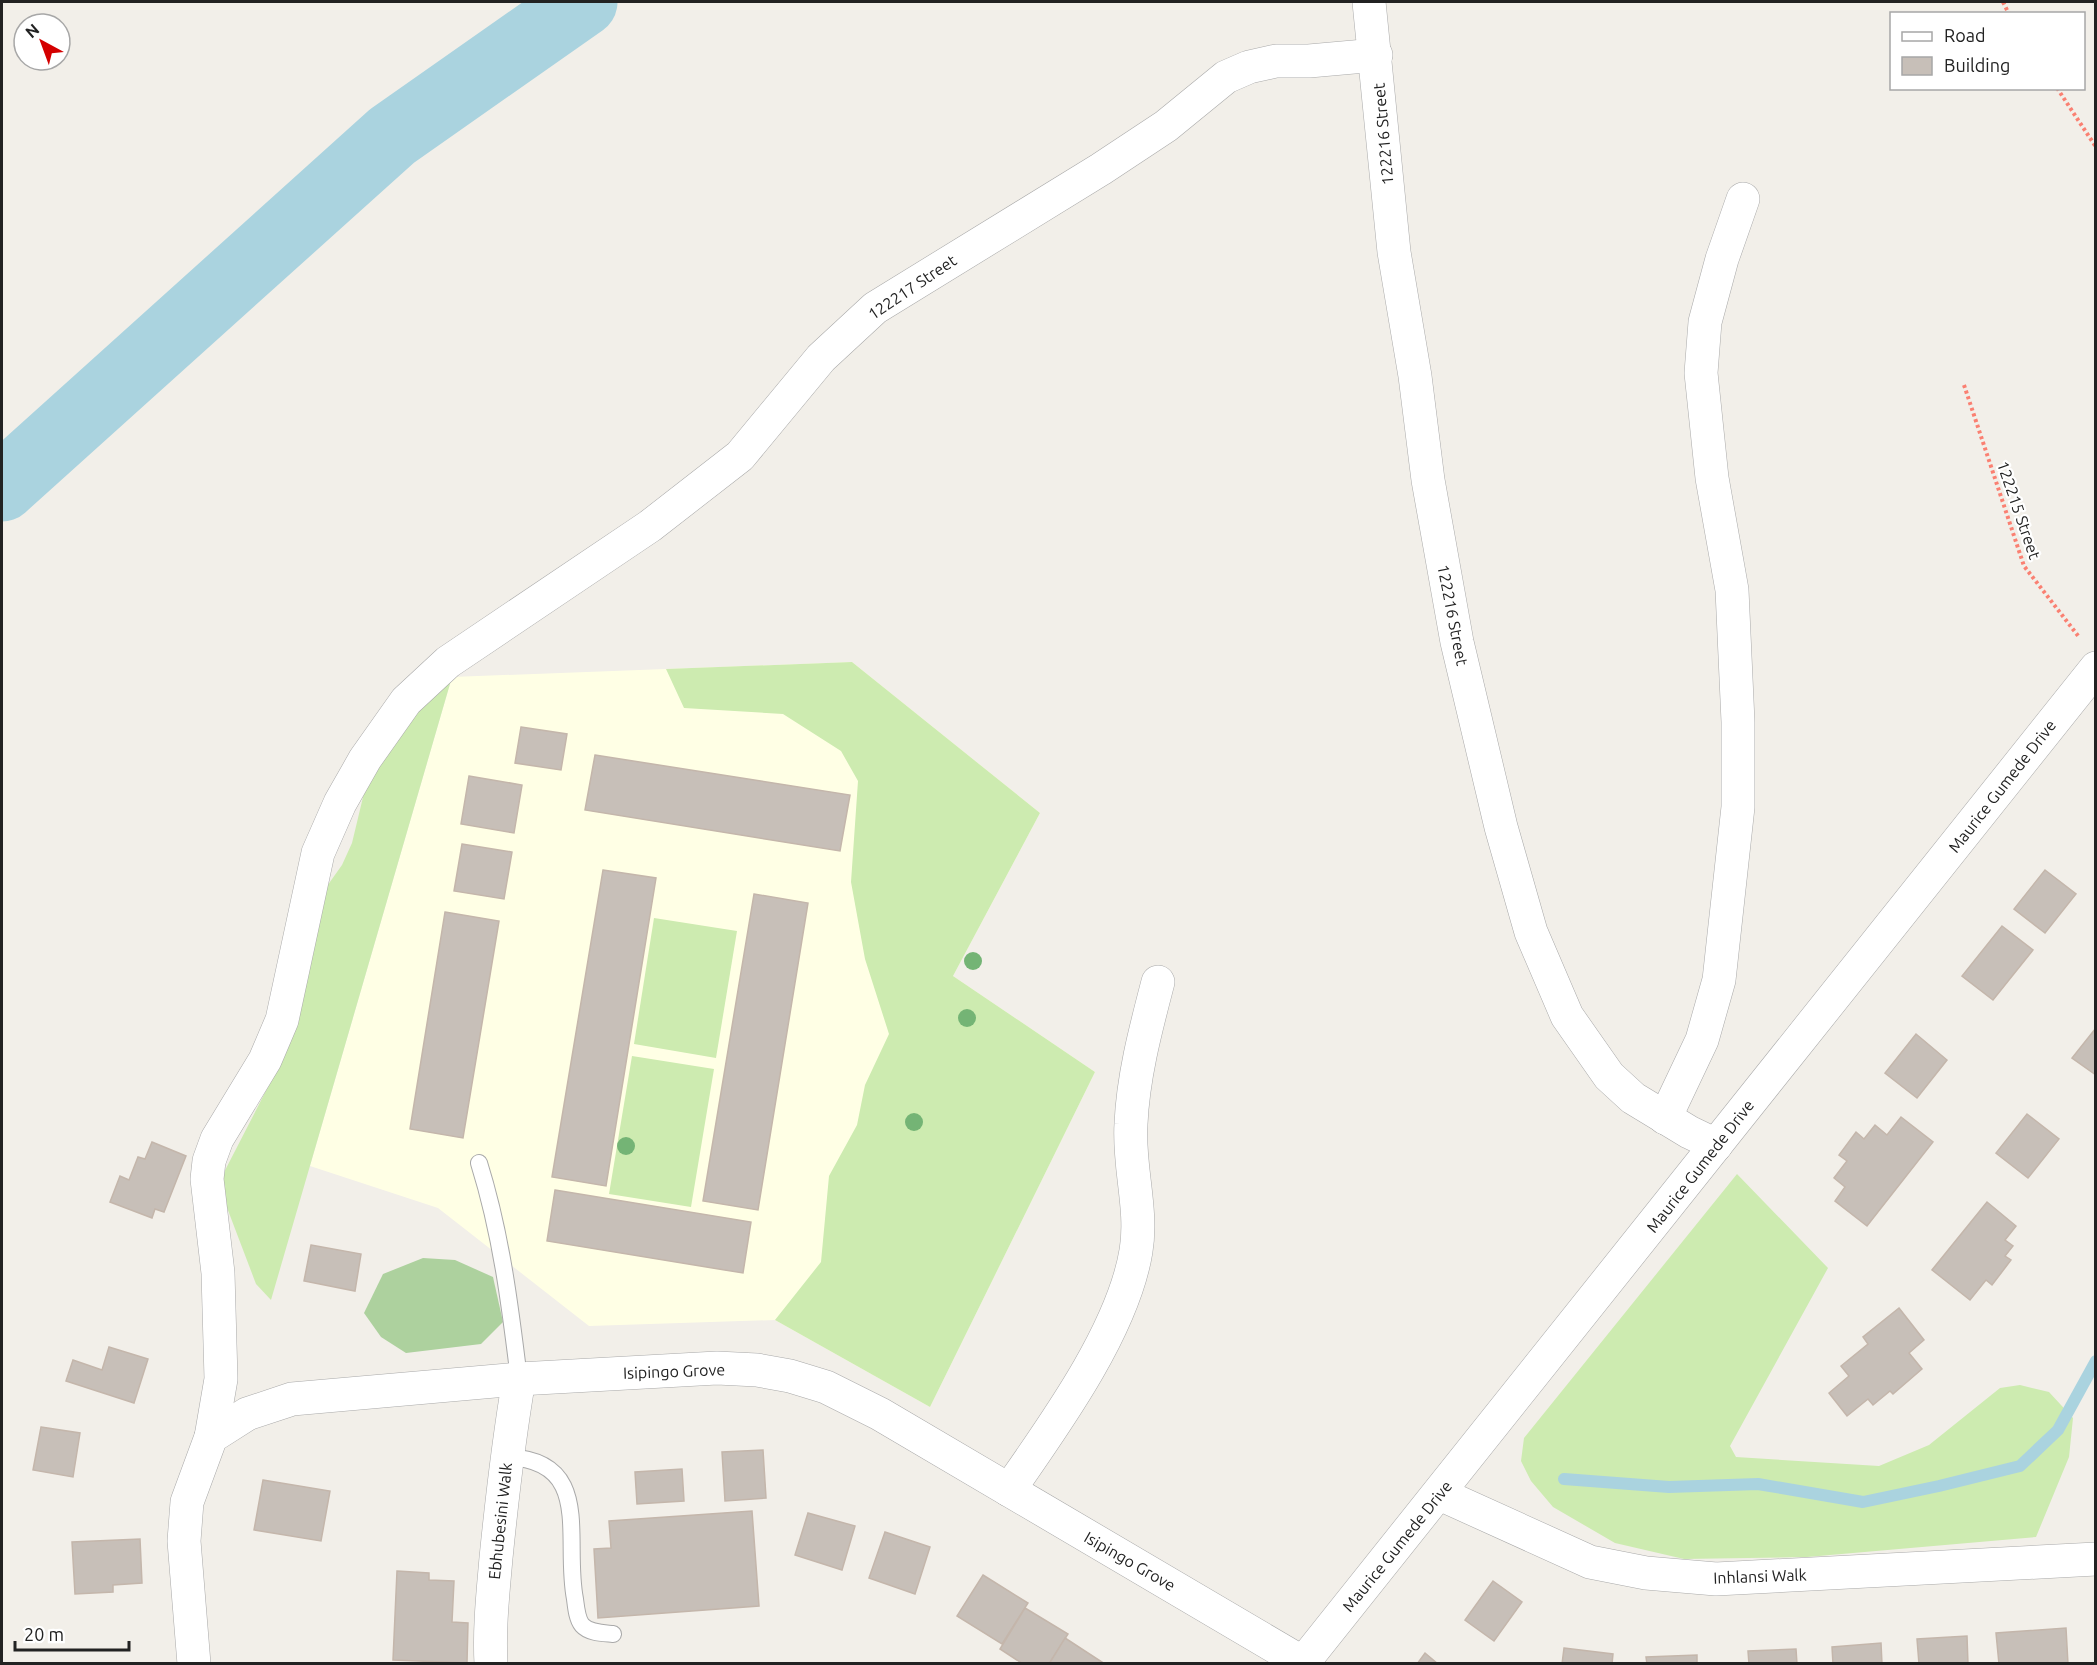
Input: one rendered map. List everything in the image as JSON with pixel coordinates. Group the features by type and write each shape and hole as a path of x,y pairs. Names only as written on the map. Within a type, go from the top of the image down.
{"street":[{"name":"122216 Street","path":"1370,2 1394,252 1415,376 1428,480 1457,642 1512,868 1531,932 1567,1016 1609,1076 1633,1098 1716,1146"},
{"name":"122217 Street","path":"211,1437 220,1379 218,1273 207,1179 210,1161 217,1139 265,1060 282,1020 318,853 340,803 360,768 386,726 406,701 448,662 650,526 740,456 821,358 875,308 1101,169 1166,126 1226,77 1250,67 1276,62 1309,62 1376,55"},
{"path":"1665,1118 1702,1040 1715,1000 1722,959 1738,807 1738,711 1732,590 1711,468 1701,373 1705,322 1722,259 1743,199"},
{"name":"Maurice Gumede Drive","path":"1303,1663 1716,1146 2088,654"},
{"path":"1009,1490 1052,1429 1101,1344 1127,1288 1136,1250 1137,1214 1131,1125 1145,1032 1158,982"},
{"name":"Isipingo Grove","path":"211,1437 247,1414 292,1399 519,1379 717,1368 757,1370 790,1376 826,1387 880,1414 1303,1663"},
{"name":"Ebhubesini Walk","path":"491,1664 489,1635 506,1457 519,1379"},
{"path":"194,1664 184,1541 187,1502 211,1437"},
{"name":"Inhlansi Walk","path":"1440,1494 1590,1562 1647,1573 1716,1579 2096,1559"}],"lane":[{"path":"479,1162 501,1245 519,1379"},
{"path":"506,1457 527,1457 542,1462 555,1472 563,1484 570,1505 572,1588 577,1615 583,1626 593,1632 613,1634"}],"path":[{"path":"2058,90 2096,147"},
{"name":"122215 Street","path":"1964,385 2024,566 2088,654"}],"shaded area":[{"path":"852,662 1040,813 953,976 1095,1072 930,1407 775,1320 589,1326 438,1208 310,1166 452,677"}],"green space":[{"path":"852,662 1040,813 953,976 1095,1072 930,1407 775,1320 821,1262 829,1176 857,1125 865,1085 889,1034 865,959 851,882 858,781 841,751 783,714 684,708 666,669"},
{"path":"452,677 271,1300 256,1284 218,1184 271,1081 315,903 342,865 352,843 364,793 401,722"},
{"path":"654,918 737,931 716,1058 634,1044"},
{"path":"632,1056 714,1069 691,1207 609,1194"},
{"path":"1737,1174 1828,1268 1730,1446 1736,1457 1879,1466 1929,1445 2000,1388 2020,1385 2049,1392 2073,1418 2069,1457 2036,1537 1807,1557 1684,1559 1615,1543 1553,1507 1531,1481 1521,1461 1524,1438"},
{"path":"423,1258 455,1260 493,1277 503,1322 481,1344 406,1353 381,1337 364,1313 383,1274"}],"building":[{"path":"521,727 567,734 561,770 515,763"},
{"path":"595,755 850,795 840,851 585,810"},
{"path":"469,776 522,785 514,833 461,824"},
{"path":"462,844 512,852 504,899 454,891"},
{"path":"603,870 656,878 606,1186 552,1177"},
{"path":"2045,870 2076,894 2045,933 2014,909"},
{"path":"754,894 808,903 758,1210 703,1201"},
{"path":"445,912 499,921 463,1138 410,1129"},
{"path":"2002,926 2033,950 1993,1000 1962,976"},
{"path":"2096,1028 2096,1075 2072,1058"},
{"path":"1916,1034 1947,1060 1917,1098 1885,1073"},
{"path":"2027,1114 2059,1139 2028,1178 1996,1153"},
{"path":"1901,1117 1933,1142 1867,1226 1835,1201 1845,1187 1834,1178 1847,1161 1839,1155 1856,1132 1864,1139 1875,1125 1887,1135"},
{"path":"152,1142 186,1156 164,1212 155,1209 152,1218 110,1202 120,1176 129,1180 138,1157 145,1159"},
{"path":"555,1190 751,1222 743,1273 547,1241"},
{"path":"1987,1202 2016,1226 2005,1240 2013,1246 2005,1256 2011,1260 1992,1285 1986,1280 1970,1300 1932,1270"},
{"path":"311,1245 361,1254 355,1291 304,1281"},
{"path":"1899,1308 1924,1340 1909,1353 1922,1369 1893,1394 1890,1391 1873,1405 1868,1399 1847,1416 1829,1393 1849,1376 1841,1366 1868,1344 1863,1337"},
{"path":"109,1347 148,1359 134,1403 66,1381 73,1360 102,1370"},
{"path":"41,1427 80,1433 73,1477 33,1470"},
{"path":"763,1450 766,1498 725,1501 722,1452"},
{"path":"682,1469 684,1501 637,1504 635,1472"},
{"path":"263,1480 330,1491 321,1541 254,1530"},
{"path":"752,1511 759,1606 598,1618 594,1549 611,1548 609,1521"},
{"path":"808,1513 855,1526 842,1570 795,1555"},
{"path":"885,1532 930,1547 915,1594 869,1578"},
{"path":"140,1539 142,1583 113,1585 113,1592 75,1594 72,1542"},
{"path":"397,1571 429,1573 429,1580 454,1581 452,1622 468,1623 467,1663 393,1660"},
{"path":"983,1575 1028,1603 1002,1644 957,1616"},
{"path":"1493,1581 1522,1602 1494,1641 1465,1620"},
{"path":"1025,1608 1068,1634 1049,1664 1023,1664 1000,1649"},
{"path":"2066,1628 2068,1664 1999,1664 1996,1633"},
{"path":"1967,1636 1968,1664 1919,1664 1917,1639"},
{"path":"1065,1638 1105,1664 1049,1664"},
{"path":"1881,1643 1882,1664 1833,1664 1832,1647"},
{"path":"1564,1648 1613,1654 1612,1664 1562,1664"},
{"path":"1796,1649 1797,1664 1749,1664 1748,1651"},
{"path":"1425,1653 1438,1664 1417,1664"},
{"path":"1697,1655 1697,1664 1647,1664 1646,1657"}],"waterway":[{"path":"2,487 392,136 583,2"},
{"path":"1564,1479 1669,1487 1758,1484 1863,1502 1939,1486 2020,1466 2058,1430 2096,1361"}]}
